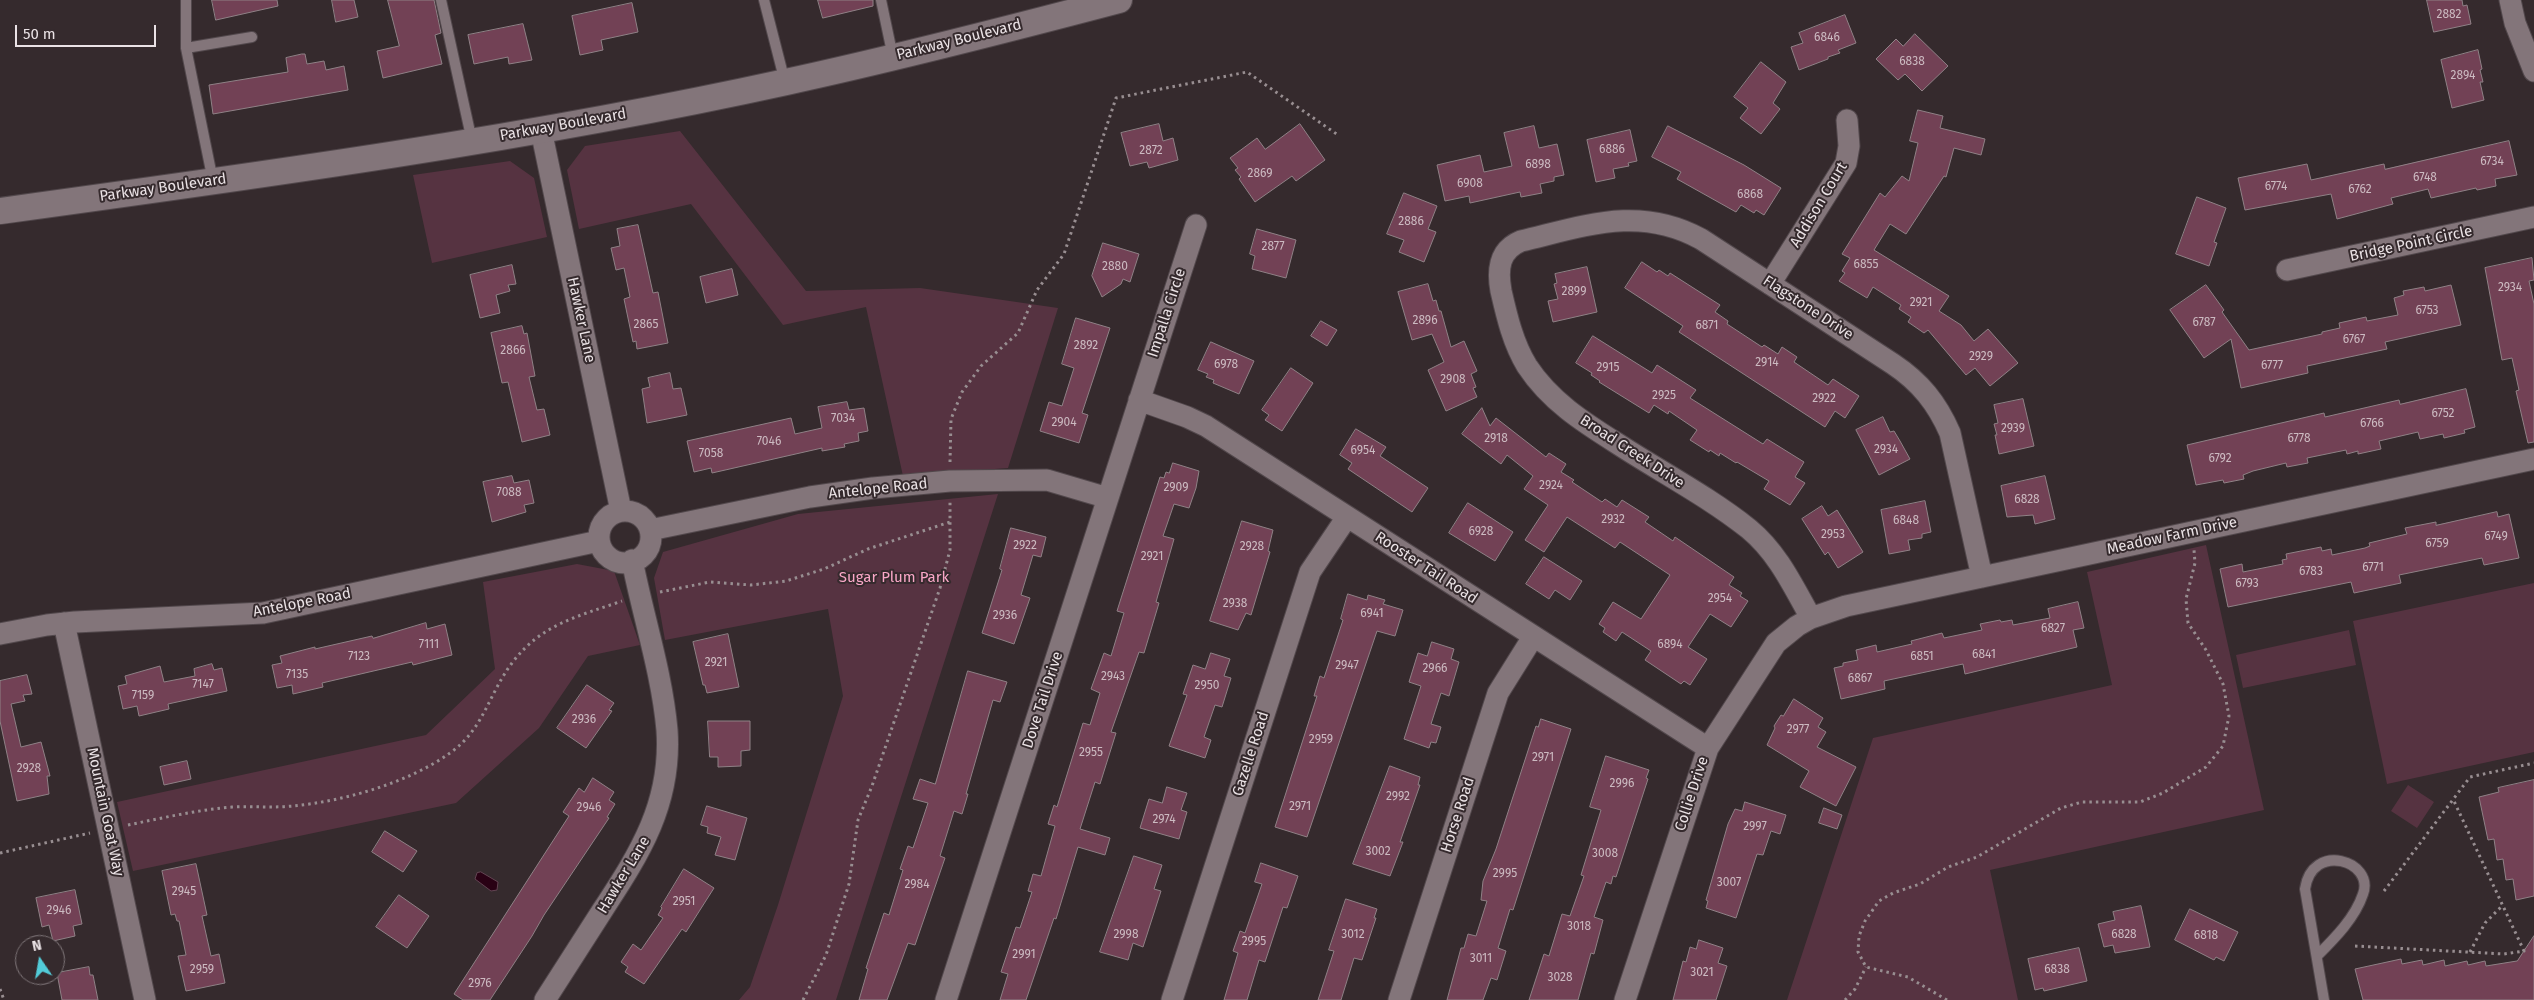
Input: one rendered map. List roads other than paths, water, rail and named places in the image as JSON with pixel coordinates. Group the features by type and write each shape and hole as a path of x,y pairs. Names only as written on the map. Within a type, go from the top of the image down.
{"street":[{"path":"2510,0 2515,23 2534,71"},
{"name":"Parkway Boulevard","path":"0,211 213,182 540,130 785,82 893,57 1107,2"},
{"name":"Addison Court","path":"1770,284 1846,163 1849,146 1847,120"},
{"name":"Hawker Lane","path":"540,130 621,510"},
{"name":"Bridge Point Circle","path":"2287,270 2534,217"},
{"name":"Flagstone Drive","path":"1501,259 1508,249 1522,241 1618,220 1652,221 1686,230 1908,374 1933,401 1950,433 1982,577"},
{"name":"Impalla Circle","path":"1139,400 1196,225"},
{"name":"Broad Creek Drive","path":"1501,259 1498,275 1509,326 1527,364 1543,386 1562,406 1584,422 1750,530 1777,559 1811,618"},
{"name":"Dove Tail Drive","path":"946,1000 1139,400"},
{"name":"Rooster Tail Road","path":"1139,400 1197,421 1708,748"},
{"name":"Meadow Farm Drive","path":"1811,618 1846,606 2534,459"},
{"name":"Antelope Road","path":"650,530 810,497 873,488 950,481 1047,480 1108,498"},
{"path":"621,510 636,513 643,518 650,530 649,544 645,552 632,560 622,562 614,560 602,549 599,541 602,524 610,516 621,510"},
{"name":"Gazelle Road","path":"1172,1000 1310,572 1347,517"},
{"name":"Antelope Road","path":"0,634 64,623 263,613 599,541"},
{"name":"Hawker Lane","path":"544,1000 639,855 658,808 664,782 667,732 664,707 632,560"},
{"name":"Collie Drive","path":"1625,1000 1708,748 1770,651 1786,634 1811,618"},
{"name":"Mountain Goat Way","path":"64,623 145,1000"},
{"name":"Horse Road","path":"1399,1000 1498,693 1533,637"}],"lane":[{"path":"186,0 186,48 213,182"},
{"path":"441,0 472,141"},
{"path":"764,0 785,82"},
{"path":"880,0 893,57"},
{"path":"186,48 252,36"},
{"path":"2317,956 2344,928 2364,893 2362,878 2358,871 2346,862 2330,860 2315,867 2306,881 2305,889 2324,1000"}],"park label":[{"name":"Sugar Plum Park","path":"894,578"}]}
